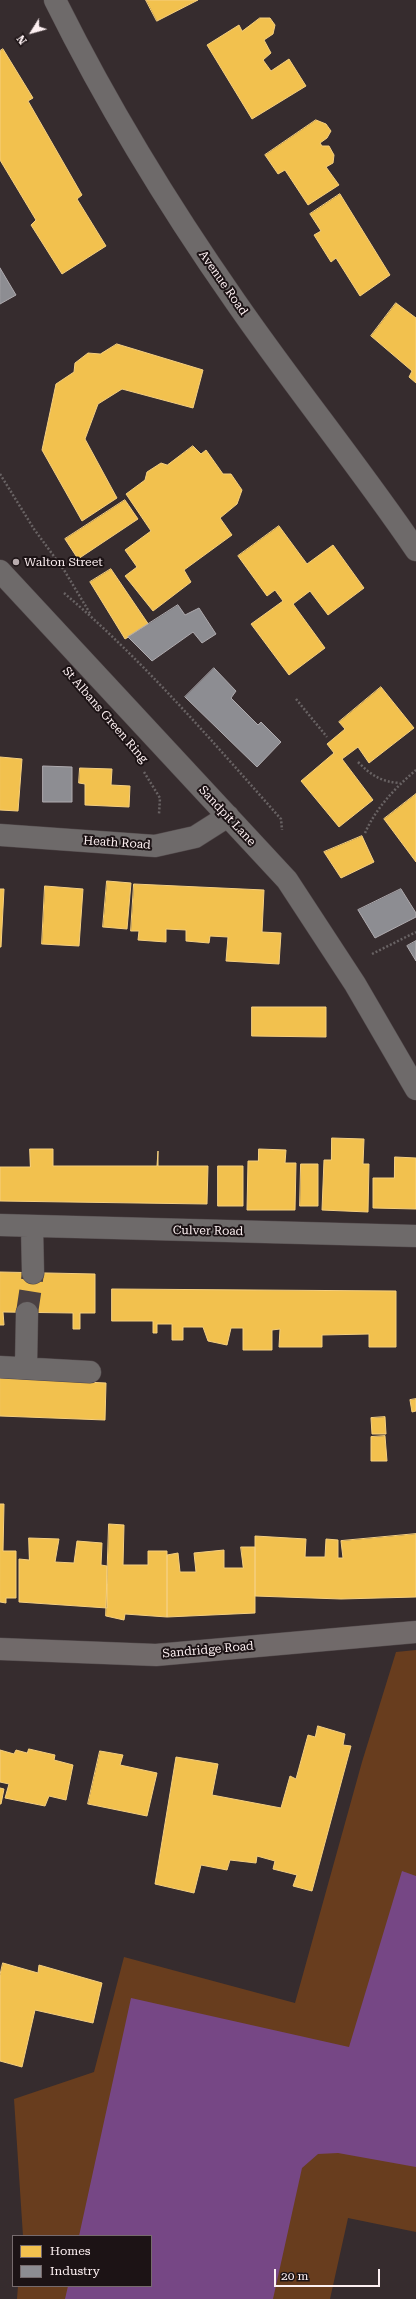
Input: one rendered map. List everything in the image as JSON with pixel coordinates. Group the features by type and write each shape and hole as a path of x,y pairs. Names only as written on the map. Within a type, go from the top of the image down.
{"main road":[{"name":"Sandridge Road","path":"0,1649 156,1655 416,1632"}],"street":[{"name":"Avenue Road","path":"55,0 90,70 178,216 235,302 413,539"},
{"name":"Sandpit Lane","path":"0,571 287,880 355,984 416,1089"},
{"name":"Heath Road","path":"0,835 155,846 195,837 228,816"},
{"name":"Culver Road","path":"0,1225 416,1236"},
{"path":"32,1226 33,1273"},
{"path":"26,1367 27,1313"},
{"path":"0,1367 26,1367 90,1372"}],"path":[{"path":"0,474 34,529 64,570 92,617 204,731 281,819 282,835"},
{"path":"296,699 327,737"},
{"path":"358,762 371,776 386,782 400,783"},
{"name":"St Albans Green Ring","path":"140,768 160,798 155,846"},
{"path":"365,833 372,816 400,783 416,770"},
{"path":"355,984 376,973 367,956 416,932"}],"shaded area":[{"path":"416,1650 416,2232 348,2218 330,2299 17,2299 18,2287 152,2287 152,2235 23,2235 14,2099 94,2072 124,1957 295,2003 362,1762 396,1652"},
{"path":"402,1871 416,1876 416,2167 338,2153 318,2154 302,2168 273,2299 65,2299 68,2287 152,2287 152,2235 79,2235 131,1998 349,2047"}],"building: Homes":[{"path":"146,0 198,0 157,21"},
{"path":"260,18 270,18 275,25 273,34 264,40 271,53 263,60 271,71 289,59 306,86 252,119 207,45 239,25 242,31"},
{"path":"3,49 33,98 28,101 82,195 77,199 106,246 62,274 31,225 36,220 0,160 0,51"},
{"path":"316,120 326,124 331,131 327,138 320,143 322,146 329,146 334,155 333,163 326,167 339,185 308,205 285,170 278,174 265,155"},
{"path":"340,194 390,275 360,296 336,258 331,262 314,235 321,231 310,214"},
{"path":"396,303 416,318 416,383 409,377 412,371 371,336"},
{"path":"117,344 203,370 193,408 122,389 98,404 85,439 117,498 82,521 42,450 56,384 74,372 75,363 88,353 100,354"},
{"path":"193,446 201,454 206,450 223,474 231,474 242,490 237,504 220,518 232,535 184,570 191,582 153,611 125,576 137,567 125,550 151,531 126,494 145,480 147,472 161,463 167,465"},
{"path":"125,500 138,519 78,559 65,539"},
{"path":"279,526 307,564 333,545 364,588 328,615 310,591 293,604 325,648 289,675 251,624 283,601 275,590 267,596 238,556"},
{"path":"111,569 149,625 125,639 90,582"},
{"path":"381,687 414,728 369,763 358,747 342,759 373,800 339,827 301,781 334,753 327,744 345,729 339,722"},
{"path":"0,757 22,759 18,811 0,810"},
{"path":"80,768 112,769 111,785 130,786 129,807 85,805 85,784 79,783"},
{"path":"416,794 416,862 384,819"},
{"path":"362,836 374,862 341,878 324,852"},
{"path":"107,881 131,883 127,929 103,927"},
{"path":"134,884 264,890 262,932 281,933 279,964 226,961 228,937 210,936 209,943 186,941 186,930 166,929 166,942 138,940 139,931 131,931"},
{"path":"45,886 83,889 79,946 42,944"},
{"path":"0,889 4,889 1,947 0,947"},
{"path":"252,1007 326,1007 326,1037 252,1036"},
{"path":"332,1138 364,1139 363,1164 369,1164 368,1212 322,1210 324,1160 331,1160"},
{"path":"30,1149 53,1149 53,1166 157,1166 158,1151 158,1166 208,1166 207,1204 0,1201 0,1167 30,1167"},
{"path":"259,1149 286,1150 285,1163 296,1163 295,1210 247,1210 248,1161 258,1161"},
{"path":"395,1157 416,1158 416,1209 373,1208 373,1178 394,1178"},
{"path":"301,1164 318,1164 318,1206 300,1206"},
{"path":"218,1166 243,1166 243,1206 218,1206"},
{"path":"0,1272 95,1274 95,1313 80,1313 80,1329 73,1329 73,1313 3,1312 4,1325 0,1325"},
{"path":"112,1289 396,1291 396,1347 369,1347 369,1334 322,1335 322,1347 279,1347 280,1329 272,1330 272,1350 243,1350 243,1328 231,1328 227,1345 208,1341 203,1327 183,1327 183,1340 172,1340 172,1324 157,1324 157,1333 153,1333 153,1321 112,1321"},
{"path":"0,1378 106,1383 105,1420 0,1416"},
{"path":"416,1399 416,1411 412,1412 410,1400"},
{"path":"385,1417 386,1434 372,1434 371,1418"},
{"path":"385,1436 387,1461 371,1461 371,1437"},
{"path":"0,1504 4,1504 3,1551 16,1551 16,1598 6,1598 6,1603 0,1602"},
{"path":"109,1524 124,1525 123,1565 148,1565 148,1551 167,1551 167,1617 125,1614 124,1620 106,1616"},
{"path":"416,1534 416,1597 341,1599 255,1596 255,1536 306,1539 305,1557 325,1557 326,1539 338,1540 338,1558 343,1558 341,1541"},
{"path":"29,1538 59,1539 55,1562 74,1563 77,1541 102,1543 101,1565 107,1566 107,1608 19,1602 19,1559 29,1560"},
{"path":"241,1547 255,1547 255,1613 167,1617 167,1555 178,1553 180,1572 196,1572 194,1553 224,1550 224,1568 243,1568"},
{"path":"318,1726 345,1734 343,1745 351,1746 312,1891 293,1886 297,1875 273,1869 275,1861 257,1856 256,1863 230,1860 227,1870 201,1865 194,1893 155,1884 176,1757 218,1764 212,1795 281,1808 290,1776 296,1779 308,1735 315,1737"},
{"path":"29,1749 55,1755 54,1760 73,1765 66,1800 49,1796 45,1806 5,1798 9,1784 0,1782 0,1750 14,1754 16,1750 27,1753"},
{"path":"100,1751 123,1755 120,1765 157,1773 147,1816 88,1804"},
{"path":"0,1788 4,1789 1,1804 0,1804"},
{"path":"3,1963 38,1973 39,1965 102,1983 93,2023 35,2010 22,2067 0,2061 0,1975"}],"building: Industry":[{"path":"0,268 16,295 0,304"},
{"path":"178,605 185,615 199,608 216,634 202,643 193,632 152,661 128,637"},
{"path":"214,668 236,691 231,698 258,725 261,722 281,742 257,767 185,697"},
{"path":"43,766 72,767 72,802 43,802"},
{"path":"401,889 416,913 416,917 375,938 358,910"},
{"path":"416,941 416,961 407,946"}],"tunnel":[{"path":"27,1313 33,1273"}],"place":[{"name":"Walton Street","path":"16,562"}]}
